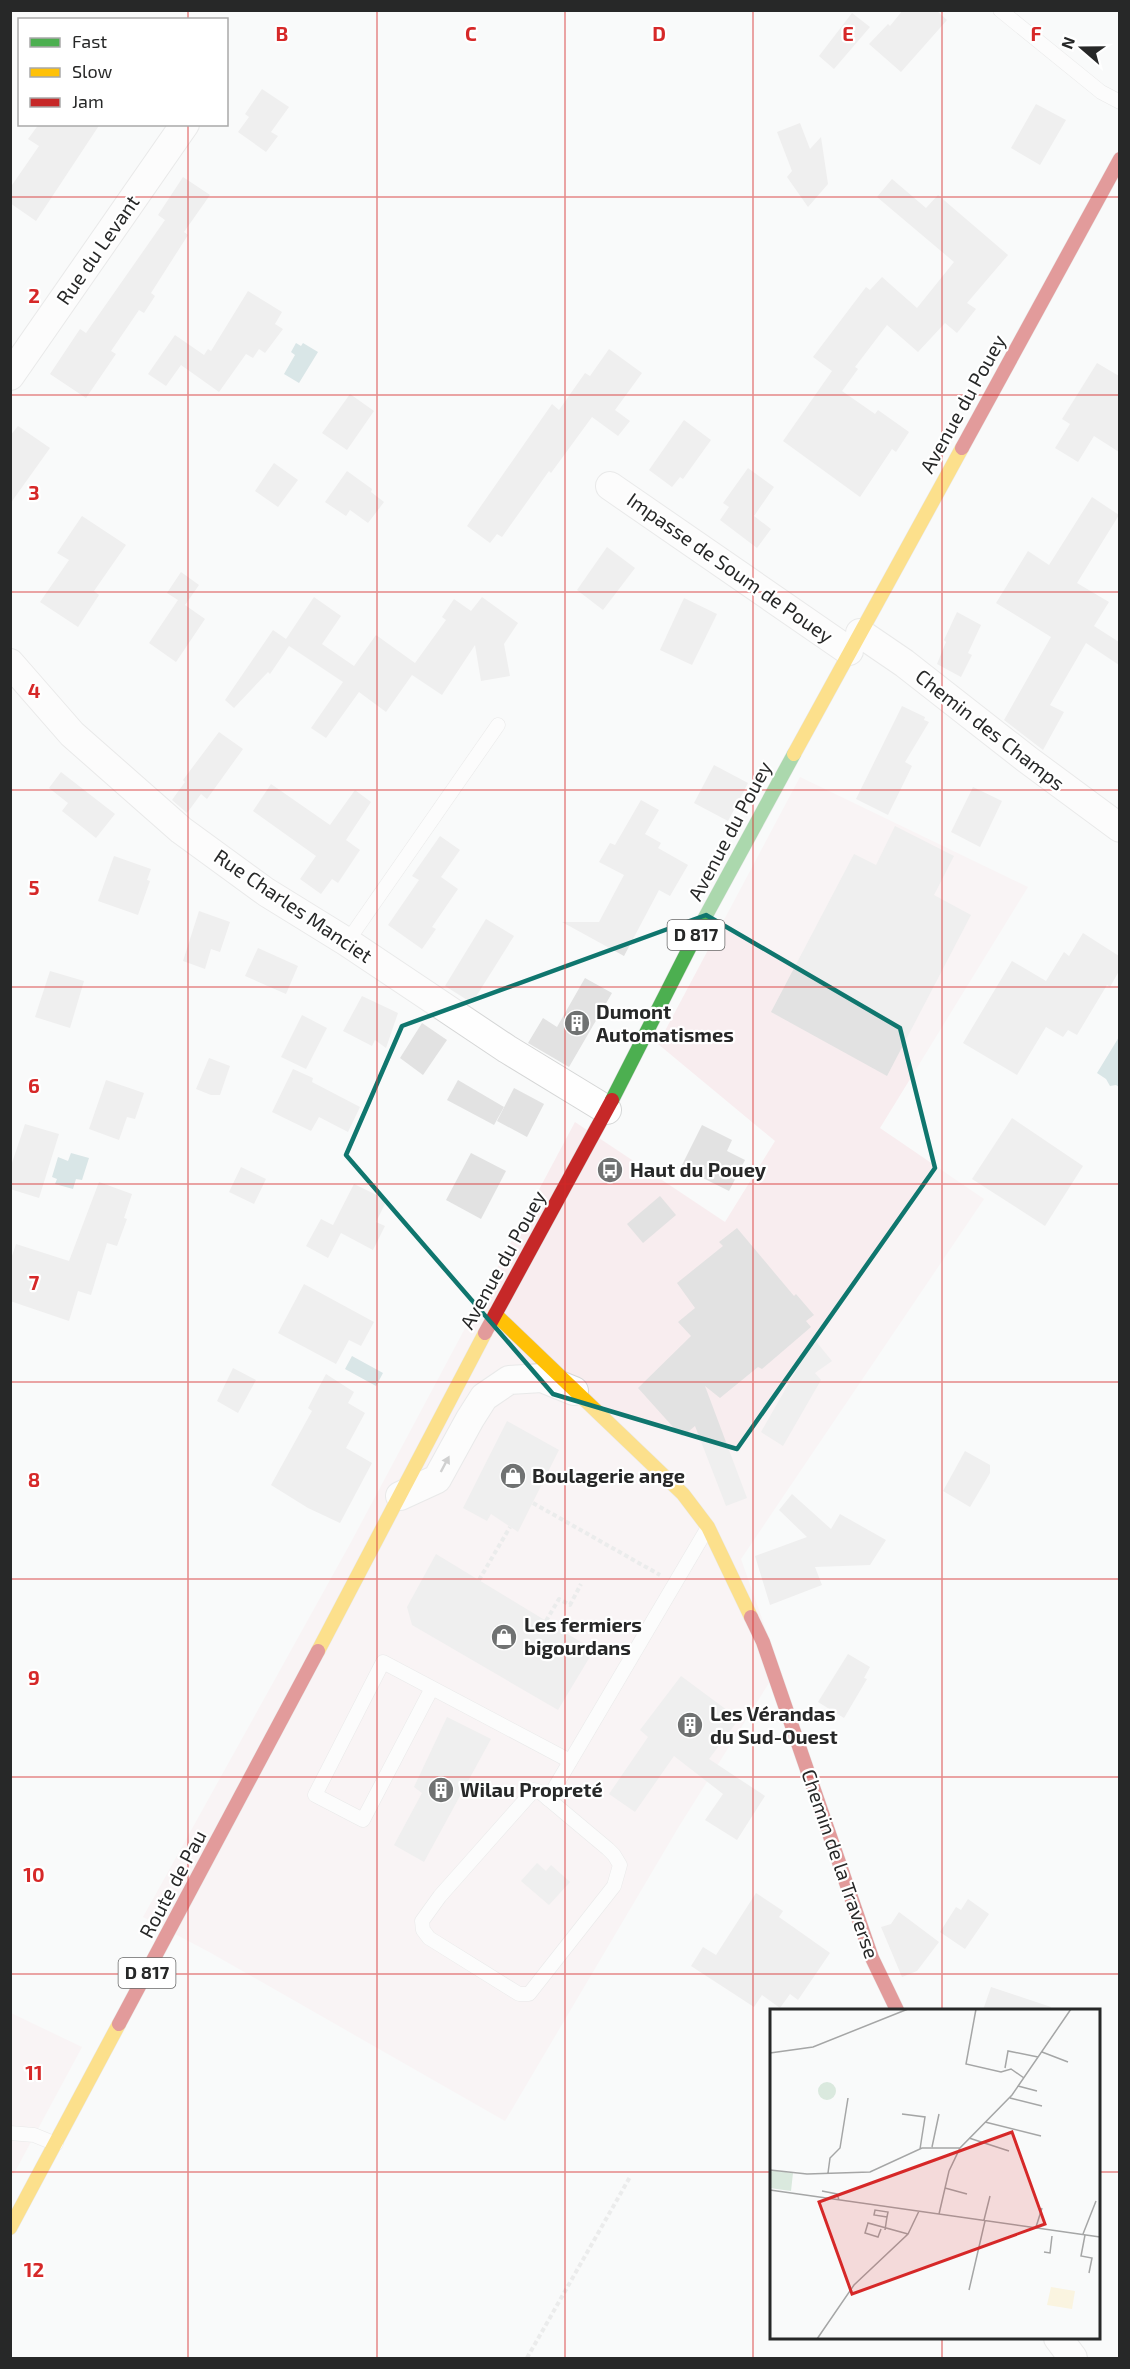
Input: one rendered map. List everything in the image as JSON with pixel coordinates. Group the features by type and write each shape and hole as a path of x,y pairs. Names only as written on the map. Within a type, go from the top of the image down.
{"main road":[{"name":"Avenue du Pouey","path":"284,1717 495,1314 607,1110 703,921 1119,159"},
{"name":"Chemin de la Traverse","path":"495,1314 683,1494 708,1527 763,1642 872,1958 897,2009"},
{"name":"Route de Pau","path":"10,2228 284,1717"}],"street":[{"name":"Rue du Levant","path":"10,376 184,126"},
{"name":"Impasse de Soum de Pouey","path":"610,486 855,642"},
{"name":"Chemin des Champs","path":"855,642 904,663 1065,789 1119,828"},
{"name":"Rue Charles Manciet","path":"10,663 72,734 181,830 266,892 347,942 507,1049 607,1110"},
{"name":"Chemin de la Traverse","path":"400,1496 437,1479 484,1397 509,1380 542,1378 574,1391"},
{"path":"1059,2339 1073,2358"}],"lane":[{"path":"1000,10 1101,92 1119,102"},
{"path":"347,942 498,725"},
{"path":"548,1799 708,1527"},
{"path":"432,1688 363,1820 315,1795 383,1662 570,1761"},
{"path":"534,1790 540,1792 548,1799 608,1849 620,1865 614,1886 529,1994 519,1994 429,1938 423,1930 422,1921 440,1896 530,1792 534,1790"},
{"path":"10,2133 34,2135 56,2144"}],"path":[{"path":"533,1503 675,1584"},
{"path":"479,1580 510,1527"},
{"path":"546,1621 559,1599 570,1605 581,1584"},
{"path":"527,2358 630,2177"}],"highlighted area":[{"path":"706,915 900,1028 935,1168 737,1449 553,1394 346,1155 402,1026"}],"shaded area":[{"path":"800,777 1028,887 880,1128 984,1199 741,1559 779,1667 678,1828 505,2121 211,1953 143,1917 350,1544 575,1122 725,1222 775,1141 658,1044"},
{"path":"11,2013 82,2047 11,2179"}],"water":[{"path":"296,343 301,346 303,343 318,352 299,383 284,374 295,355 291,352"},
{"path":"1119,1037 1119,1087 1110,1086 1106,1079 1097,1073"},
{"path":"71,1153 89,1158 82,1180 76,1179 73,1189 55,1184 57,1179 52,1177 58,1157 68,1161"},
{"path":"352,1356 383,1373 376,1386 345,1369"}],"building":[{"path":"903,10 936,10 947,20 901,72 869,44 888,24 890,26"},
{"path":"852,13 870,27 834,69 819,56"},
{"path":"262,89 289,107 271,132 278,136 266,152 238,132 249,117 245,114"},
{"path":"1036,104 1066,120 1040,165 1011,148"},
{"path":"800,123 810,149 821,137 828,184 808,207 787,177 792,171 777,132"},
{"path":"38,126 99,126 36,221 10,203 10,188 39,146 28,139"},
{"path":"183,177 210,195 184,232 188,235 151,293 155,296 144,313 139,310 111,351 116,354 86,398 50,374 80,329 86,333 165,220 158,215"},
{"path":"892,179 926,208 938,195 1008,255 967,303 976,309 957,333 945,323 918,352 887,325 855,367 858,369 842,391 875,414 878,410 909,432 896,452 892,449 860,497 783,441 832,371 813,357 866,287 870,290 882,277 917,308 954,262 877,197"},
{"path":"248,291 282,312 275,324 283,329 265,353 259,349 253,358 246,354 219,392 181,365 166,386 148,374 175,335 204,355 208,349 211,351"},
{"path":"609,349 642,373 615,410 630,421 618,436 592,417 551,473 549,471 502,537 497,534 490,543 467,526 552,404 559,410 585,373 590,376"},
{"path":"1097,363 1119,376 1119,452 1094,436 1078,462 1055,448 1070,424 1062,419"},
{"path":"350,394 374,411 347,450 322,433"},
{"path":"684,420 711,440 683,479 680,477 672,487 649,470"},
{"path":"18,426 50,448 10,504 10,436"},
{"path":"274,463 298,480 278,507 255,491"},
{"path":"748,468 774,487 754,516 771,529 757,548 720,520 729,507 723,503"},
{"path":"347,471 372,489 371,492 384,502 368,523 350,510 346,516 325,502"},
{"path":"1092,497 1119,515 1077,583 1109,602 1094,626 1119,642 1119,665 1086,643 1050,705 1064,712 1043,750 1004,720 1051,637 996,603 1028,551 1049,565"},
{"path":"82,516 126,545 94,591 99,595 78,627 40,602 69,560 57,553"},
{"path":"607,547 635,568 603,610 577,590"},
{"path":"181,572 199,585 185,605 205,619 176,662 149,643 178,600 167,593"},
{"path":"314,597 341,616 322,644 354,666 376,635 415,663 446,620 442,617 454,599 471,611 482,597 518,623 504,644 510,676 481,681 475,645 442,695 412,675 386,712 359,692 326,738 311,728 343,682 289,646 270,674 268,672 234,708 225,700 273,630 286,639"},
{"path":"684,598 717,614 692,665 660,650"},
{"path":"957,612 981,625 968,653 972,655 961,677 937,664 946,642 944,640"},
{"path":"902,706 925,717 924,720 929,722 905,762 912,766 888,815 856,799"},
{"path":"219,732 243,749 207,799 201,794 187,813 172,800 185,782 183,780"},
{"path":"714,765 748,783 728,821 694,803"},
{"path":"61,772 115,814 96,838 62,811 68,803 49,788"},
{"path":"271,784 330,825 355,790 371,802 346,840 360,850 338,883 332,879 321,894 300,879 316,856 253,811"},
{"path":"973,787 1002,801 980,847 951,832"},
{"path":"641,800 659,810 645,834 661,843 658,848 688,865 670,896 659,890 624,956 562,922 599,922 624,875 599,862 610,843 615,845"},
{"path":"895,826 954,856 934,895 971,915 887,1076 771,1012 854,854 876,865"},
{"path":"440,836 460,850 441,877 458,889 432,927 436,929 422,949 388,925 419,880 412,876"},
{"path":"114,856 151,869 147,880 150,881 138,915 98,901"},
{"path":"199,911 230,922 220,952 211,949 205,969 183,961"},
{"path":"486,919 514,936 472,1003 445,986"},
{"path":"1083,933 1119,956 1119,971 1110,987 1107,985 1077,1035 1068,1030 1063,1037 1046,1027 1017,1075 963,1043 1012,961 1046,981 1064,952 1069,956"},
{"path":"258,948 298,966 286,994 245,976"},
{"path":"50,971 84,981 70,1028 35,1017"},
{"name":"Dumont Automatismes","path":"585,978 612,993 569,1067 528,1043 543,1018 557,1027"},
{"path":"362,996 398,1013 386,1048 375,1040 372,1046 343,1031"},
{"path":"302,1015 327,1028 306,1069 281,1057"},
{"path":"422,1023 447,1040 423,1075 400,1058"},
{"path":"209,1058 230,1066 220,1095 211,1095 196,1089"},
{"path":"293,1069 313,1078 312,1082 360,1107 348,1132 319,1117 311,1131 272,1112"},
{"path":"106,1080 144,1093 135,1119 127,1117 119,1140 89,1129"},
{"path":"458,1080 504,1107 494,1125 447,1100"},
{"path":"514,1088 544,1104 527,1137 497,1121"},
{"path":"1012,1118 1083,1166 1045,1226 972,1179"},
{"path":"25,1124 59,1134 39,1198 10,1189 10,1169"},
{"path":"702,1125 732,1140 727,1151 745,1160 729,1191 681,1167"},
{"path":"471,1153 506,1171 481,1219 446,1200"},
{"path":"241,1167 266,1179 254,1204 229,1192"},
{"path":"99,1182 132,1194 124,1218 127,1219 117,1246 107,1243 91,1295 78,1291 69,1321 10,1301 10,1262 16,1244 69,1261"},
{"path":"354,1184 387,1200 376,1222 385,1226 373,1250 341,1233 328,1258 306,1246 321,1219 333,1225"},
{"path":"660,1196 676,1215 643,1243 627,1224"},
{"path":"737,1228 794,1296 796,1294 814,1315 806,1321 811,1327 762,1369 758,1367 720,1398 705,1386 747,1498 726,1506 695,1426 682,1437 638,1388 691,1336 678,1322 695,1308 677,1283 723,1246 719,1242"},
{"path":"304,1284 374,1322 361,1346 349,1340 336,1364 278,1333"},
{"path":"814,1339 832,1361 815,1373 821,1380 783,1446 761,1432"},
{"path":"233,1368 256,1380 238,1413 217,1401"},
{"path":"326,1374 354,1392 348,1403 365,1413 346,1448 372,1463 340,1523 308,1508 271,1485 312,1411 308,1408"},
{"name":"Boulagerie ange","path":"507,1421 559,1450 518,1532 491,1514 487,1521 463,1508"},
{"path":"965,1451 990,1465 990,1473 970,1507 943,1491"},
{"path":"792,1494 831,1529 840,1514 886,1540 870,1565 815,1567 822,1585 770,1605 755,1556 807,1537 779,1510"},
{"name":"Les fermiers bigourdans","path":"436,1554 594,1650 558,1710 412,1625 407,1607"},
{"path":"848,1654 870,1667 864,1678 867,1679 844,1718 818,1702"},
{"path":"681,1676 739,1719 709,1759 765,1796 737,1840 705,1820 723,1794 674,1756 635,1812 609,1794 648,1737 640,1730"},
{"name":"Wilau Propreté","path":"447,1717 491,1739 424,1862 394,1845 422,1793 414,1787"},
{"path":"537,1863 546,1871 551,1865 570,1882 549,1905 521,1881"},
{"path":"756,1893 783,1911 779,1917 830,1953 798,2000 790,1994 780,2008 762,1995 754,2007 691,1966 703,1947 716,1955"},
{"path":"968,1899 989,1914 965,1949 940,1932 956,1907 961,1910"},
{"path":"899,1912 939,1942 917,1971 902,1977 881,1927 891,1924"},
{"path":"991,1987 1051,2007 1051,2009 983,2009"}],"traffic: fast":[{"path":"612,1100 703,921 794,754"}],"traffic: slow":[{"path":"794,754 962,448"},
{"path":"495,1314 683,1494 708,1527 751,1617"},
{"path":"318,1651 485,1333"},
{"path":"10,2228 119,2024"}],"traffic: jam":[{"path":"962,448 1120,159"},
{"path":"485,1333 612,1100"},
{"path":"751,1617 763,1642 872,1958 897,2009"},
{"path":"119,2024 318,1651"}],"place":[{"name":"Dumont Automatismes","path":"577,1023"},
{"name":"Haut du Pouey","path":"610,1170"},
{"name":"Boulagerie ange","path":"513,1476"},
{"name":"Les fermiers bigourdans","path":"504,1637"},
{"name":"Les Vérandas du Sud-Ouest","path":"690,1725"},
{"name":"Wilau Propreté","path":"441,1790"}]}
